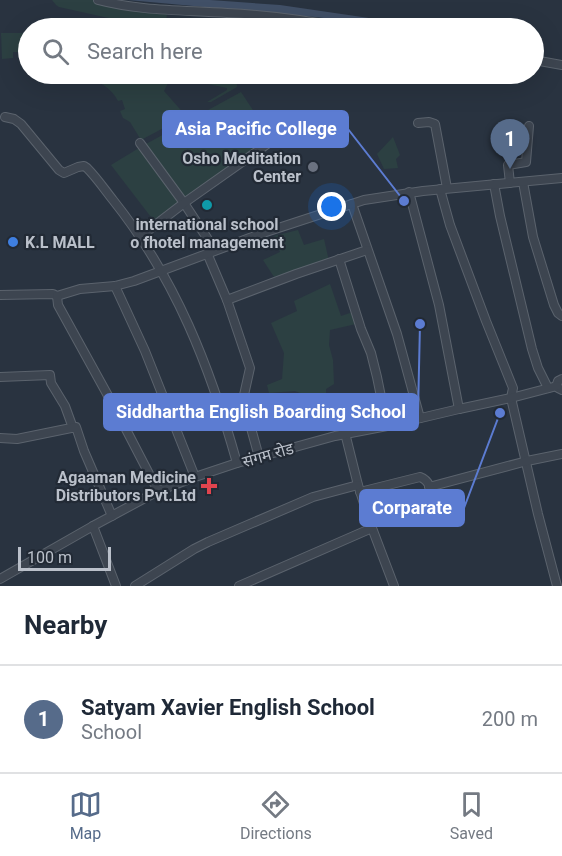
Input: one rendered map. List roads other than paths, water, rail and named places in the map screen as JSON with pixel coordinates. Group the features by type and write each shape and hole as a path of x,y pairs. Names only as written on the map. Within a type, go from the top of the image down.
{"street":[{"path":"98,0 141,7 286,18"},
{"path":"544,62 562,65"},
{"path":"5,117 21,124 59,170 64,172 78,167 87,168 141,237 186,318 224,415 237,463"},
{"path":"418,123 435,124 450,225 510,377 513,388 511,398 557,586"},
{"path":"510,183 508,165 526,162 530,126"},
{"path":"141,237 184,203 273,140"},
{"path":"140,143 215,250"},
{"path":"0,295 53,294 57,296 80,289 115,286 162,272 215,250 364,200 409,192 562,178"},
{"path":"524,182 536,248 554,305 562,316"},
{"path":"494,184 532,349 538,368 557,386"},
{"path":"409,192 439,305 459,409"},
{"path":"351,204 397,334 420,418"},
{"path":"227,300 368,250"},
{"path":"207,253 227,300 250,368 244,403 259,457"},
{"path":"339,259 358,321 371,353 387,426"},
{"path":"115,286 145,351 195,477"},
{"path":"57,296 58,305 158,491"},
{"path":"0,377 50,375 51,383 65,405 73,428"},
{"name":"संगम रोड","path":"0,579 158,491 195,477 237,463 345,434 557,386"},
{"path":"0,438 17,439 76,427 112,516"},
{"path":"345,434 359,489 394,586"},
{"path":"429,487 562,454"},
{"path":"135,586 208,542 313,497 420,477 424,479 431,494 428,497 369,519"},
{"path":"93,526 116,586"},
{"path":"239,586 372,528"}],"water":[{"path":"128,0 210,0 280,5 369,18 315,17"}],"place":[{"name":"Osho Meditation Center","path":"313,167"},
{"name":"Satyam Xavier English School","path":"510,169"},
{"name":"Asia Pacific College","path":"404,201"},
{"name":"international school o fhotel management","path":"207,205"},
{"name":"K.L MALL","path":"13,242"},
{"name":"Siddhartha English Boarding School","path":"420,324"},
{"name":"Corparate","path":"500,413"},
{"name":"Agaaman Medicine Distributors Pvt.Ltd","path":"209,486"}]}
